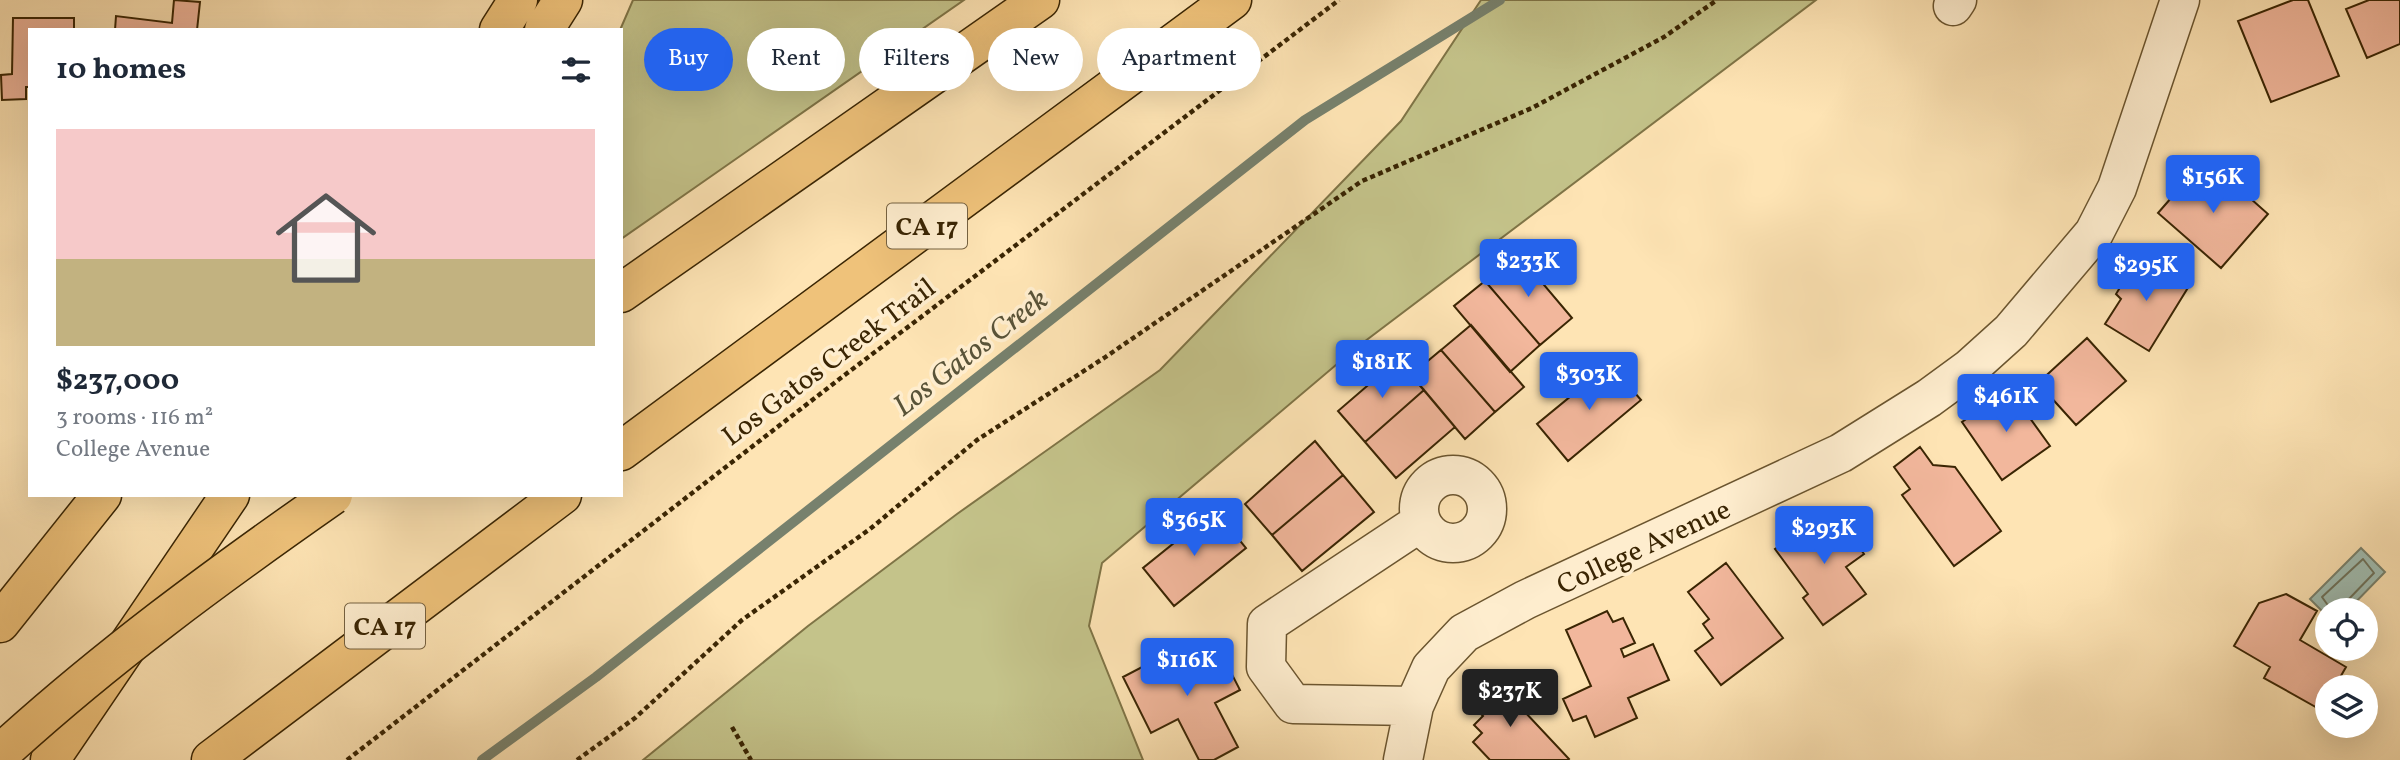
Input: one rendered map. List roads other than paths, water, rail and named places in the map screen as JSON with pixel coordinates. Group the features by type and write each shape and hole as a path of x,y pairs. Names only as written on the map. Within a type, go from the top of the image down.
{"highway":[{"path":"500,28 518,0"},
{"path":"545,28 564,0"},
{"path":"623,292 1040,0"},
{"name":"CA 17","path":"623,450 1232,0"},
{"path":"0,623 100,497"},
{"path":"50,760 229,497"},
{"path":"0,754 153,624 330,497"},
{"name":"CA 17","path":"211,760 559,497"}],"street":[{"name":"College Avenue","path":"1403,760 1414,706 1431,668 1464,633 1562,582 1841,453 1939,390 2011,331 2094,233 2117,188 2180,0"},
{"path":"1414,706 1293,704 1266,667 1267,624 1421,522"}],"water":[{"path":"2361,548 2385,572 2360,598 2315,598 2315,604 2310,599"}],"waterway":[{"name":"Los Gatos Creek","path":"482,760 596,677 1305,120 1500,0"}]}
